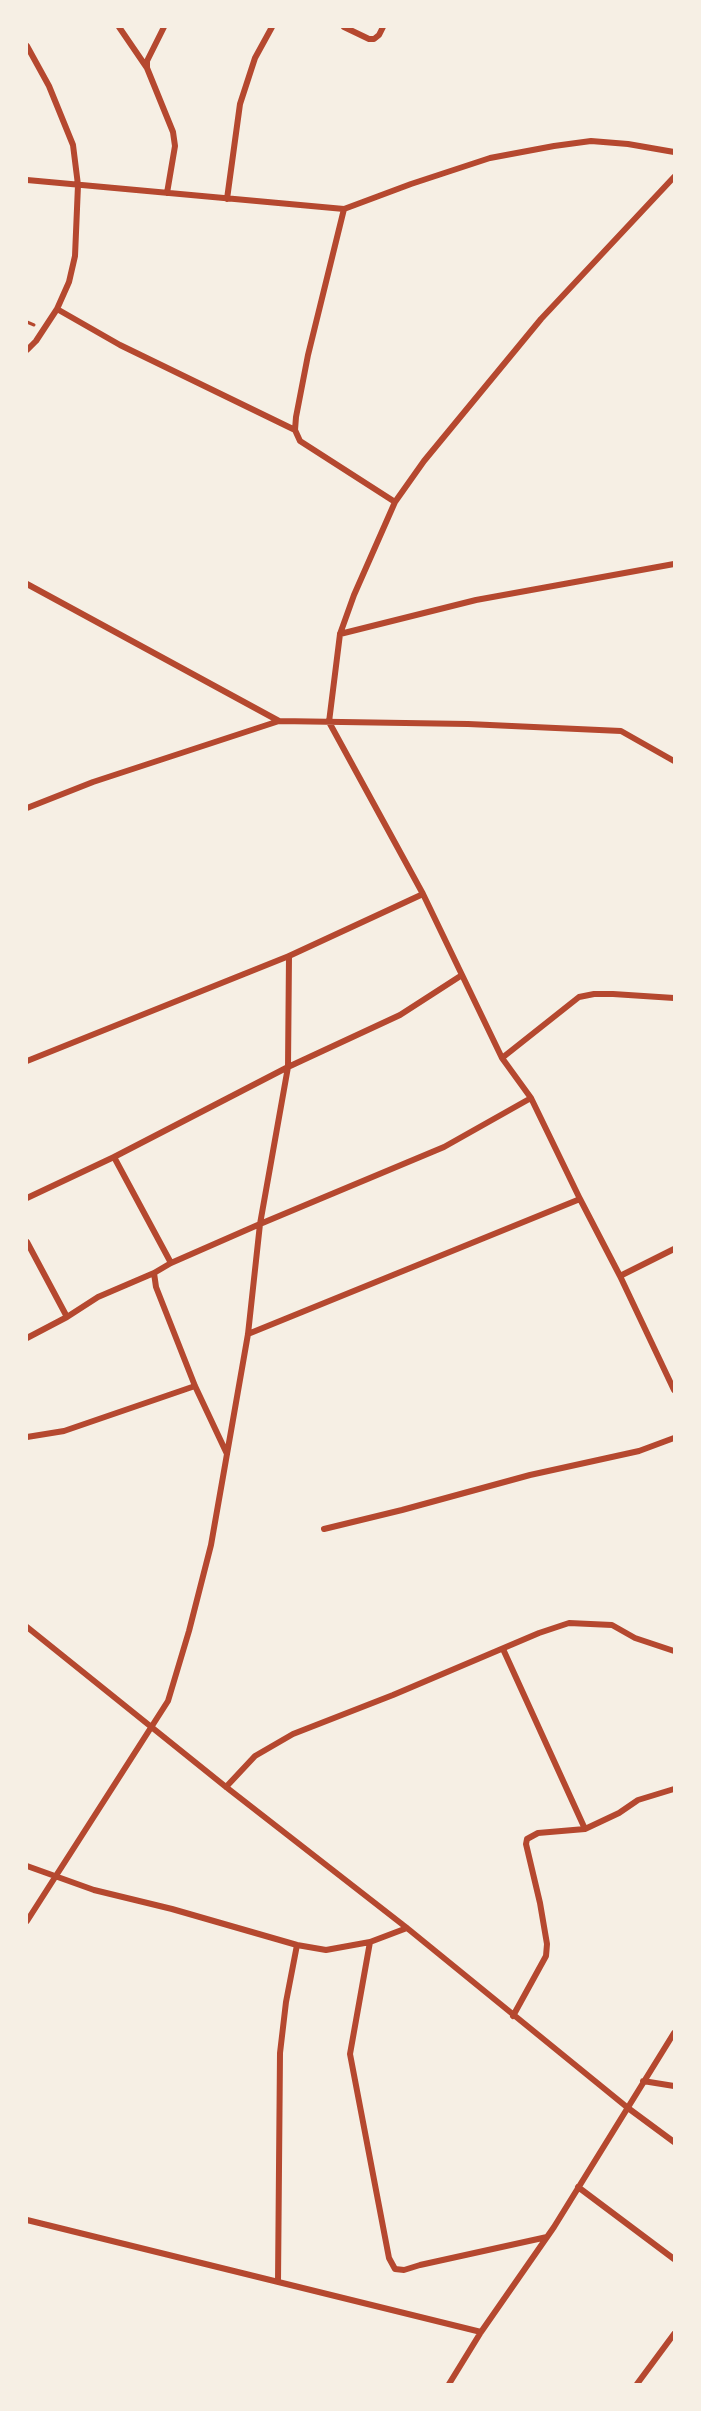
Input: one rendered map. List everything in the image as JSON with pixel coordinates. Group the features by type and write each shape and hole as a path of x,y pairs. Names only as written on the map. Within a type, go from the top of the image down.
{"street":[{"path":"119,27 147,68 173,132 175,146 167,193"},
{"path":"147,68 147,61 164,27"},
{"path":"226,199 240,105 255,58 272,27"},
{"path":"344,27 369,39 379,35 382,27"},
{"path":"27,46 49,86 73,145 78,185 75,256 69,282 57,309 27,350"},
{"path":"27,180 344,209 490,158 554,146 591,141 628,144 674,152"},
{"path":"674,177 541,319 424,461 395,502 354,595 340,634 329,723 423,894 502,1058 531,1098 674,1390"},
{"path":"344,209 308,355 295,430 300,441 395,502"},
{"path":"57,309 120,345 295,430"},
{"path":"340,634 476,600 674,564"},
{"path":"27,584 279,721"},
{"path":"27,808 93,782 279,721 478,724 621,731 674,761"},
{"path":"27,1061 289,956 423,894"},
{"path":"27,1921 168,1701 189,1631 211,1545 227,1454 248,1334 260,1224 288,1067 289,956"},
{"path":"27,1197 114,1157 288,1067 400,1015 462,975"},
{"path":"502,1058 579,997 613,994 674,998"},
{"path":"27,1338 67,1317 98,1297 154,1273 171,1263 444,1147 531,1098"},
{"path":"114,1157 171,1263"},
{"path":"248,1334 580,1200"},
{"path":"27,1242 67,1317"},
{"path":"620,1276 673,1252"},
{"path":"154,1273 156,1287 195,1386 227,1454"},
{"path":"27,1437 64,1431 195,1386"},
{"path":"324,1528 541,1473 639,1451 674,1438"},
{"path":"226,1787 255,1756 271,1745 539,1633 569,1623 587,1622 612,1625 635,1638 674,1651"},
{"path":"27,1627 150,1727 407,1928 628,2108 674,2142"},
{"path":"503,1648 585,1829"},
{"path":"513,2016 546,1956 548,1944 526,1844 527,1839 538,1833 585,1829 619,1813 638,1800 674,1789"},
{"path":"27,1866 55,1878 94,1890 172,1909 297,1945 326,1950 370,1942 407,1928"},
{"path":"370,1942 350,2054 389,2258 395,2269 404,2270 547,2237"},
{"path":"278,2282 280,2053 286,2002 297,1945"},
{"path":"449,2384 481,2332 547,2237 674,2033"},
{"path":"643,2081 674,2086"},
{"path":"579,2187 674,2259"},
{"path":"27,2220 481,2332"},
{"path":"637,2384 674,2334"}]}
